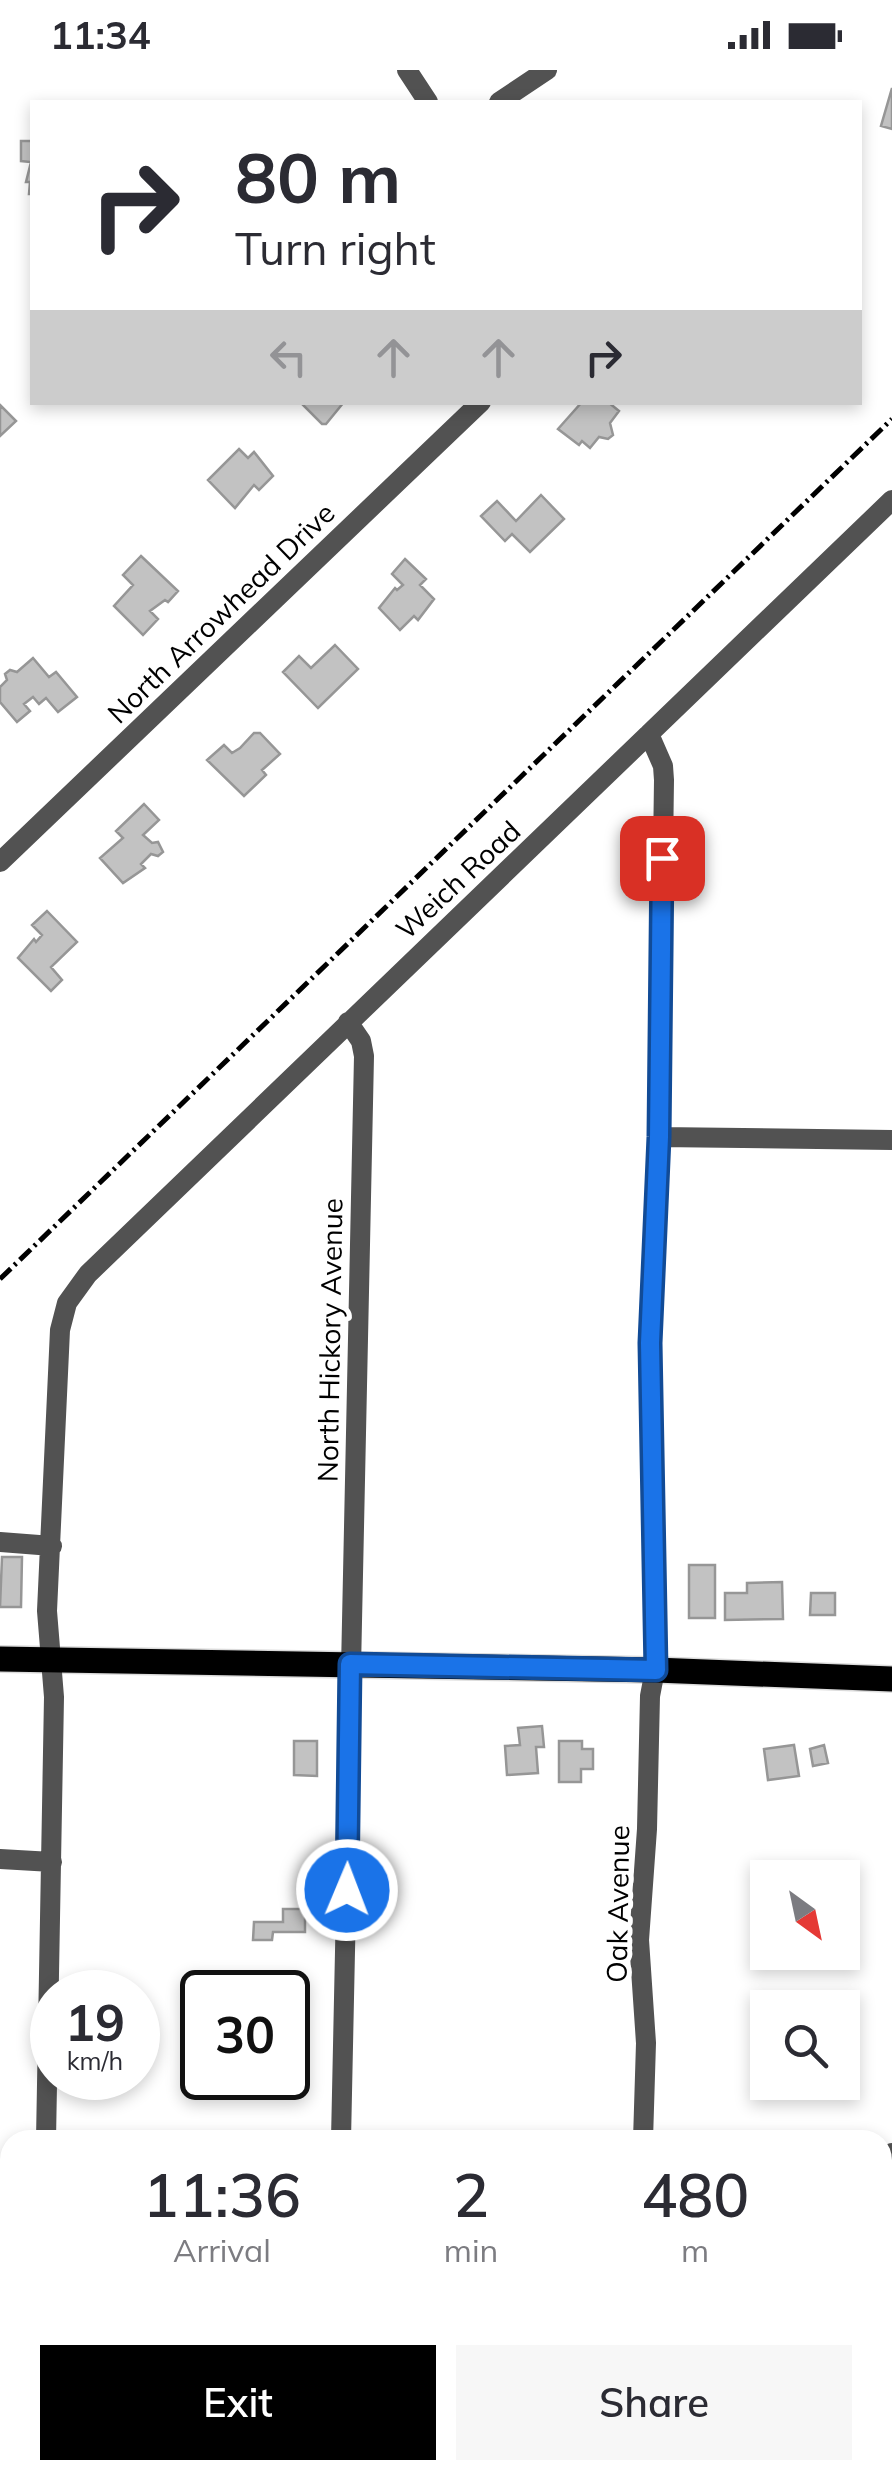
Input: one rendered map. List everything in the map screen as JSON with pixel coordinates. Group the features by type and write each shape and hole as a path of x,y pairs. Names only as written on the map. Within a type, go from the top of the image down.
{"main road":[{"path":"0,1659 656,1670 892,1679"}],"street":[{"path":"407,70 427,100"},
{"path":"502,100 548,70"},
{"name":"North Arrowhead Drive","path":"0,862 477,405"},
{"name":"Weich Road","path":"52,1546 60,1330 67,1303 88,1274 892,500"},
{"name":"Oak Avenue","path":"643,2130 646,2044 639,1940 650,1696 656,1670 650,1343 659,1137 664,780 649,734"},
{"name":"North Hickory Avenue","path":"341,2130 364,1056 361,1041 348,1022"},
{"path":"659,1137 892,1140"},
{"path":"0,1542 52,1546 47,1611 52,1660 52,1862 46,2130"},
{"path":"0,1859 52,1862"}],"building":[{"path":"892,88 892,129 881,126"},
{"path":"21,141 30,141 30,162 21,161"},
{"path":"0,405 16,421 0,436"},
{"path":"303,405 342,405 326,424"},
{"path":"579,405 612,405 619,411 610,423 613,435 608,439 599,437 590,448 582,441 579,445 558,429"},
{"path":"239,449 248,458 254,452 273,476 259,490 254,485 235,508 208,480"},
{"path":"541,495 564,519 530,552 512,534 505,541 481,516 497,501 516,521"},
{"path":"141,556 178,591 168,602 165,600 150,611 158,619 143,635 114,606 133,585 123,575"},
{"path":"405,559 426,579 420,585 434,599 418,620 414,616 400,630 379,608 395,588 403,585 392,574"},
{"path":"335,645 358,669 318,708 283,672 299,656 311,668"},
{"path":"33,658 49,677 56,672 77,697 58,712 46,698 39,704 33,697 24,704 30,711 17,722 0,702 0,687 7,680 5,674 10,670 17,672"},
{"path":"254,733 260,733 280,754 262,770 266,775 244,796 207,760 224,745 232,753"},
{"path":"144,804 159,820 143,835 152,843 158,842 163,852 158,856 151,854 141,864 145,868 123,883 100,858 123,838 116,831"},
{"path":"47,911 77,942 51,967 62,980 51,991 18,958 42,935 32,925"},
{"path":"2,1557 22,1557 21,1607 0,1607"},
{"path":"689,1565 715,1565 715,1618 689,1618"},
{"path":"782,1582 783,1619 725,1620 725,1593 747,1593 747,1583"},
{"path":"811,1593 835,1593 835,1615 810,1615"},
{"path":"542,1726 544,1747 536,1747 538,1773 507,1775 505,1746 520,1745 518,1728"},
{"path":"294,1741 317,1741 317,1776 294,1775"},
{"path":"559,1741 582,1741 582,1749 593,1749 593,1769 581,1769 581,1782 559,1782"},
{"path":"794,1745 799,1776 768,1780 764,1749"},
{"path":"824,1745 828,1763 813,1766 810,1749"},
{"path":"283,1909 305,1909 305,1932 273,1932 272,1940 253,1940 254,1922 283,1922"}],"railway":[{"path":"0,1279 892,419"}],"route":[{"path":"347,1890 350,1664 656,1670 650,1343 659,1137 662,858"}]}
